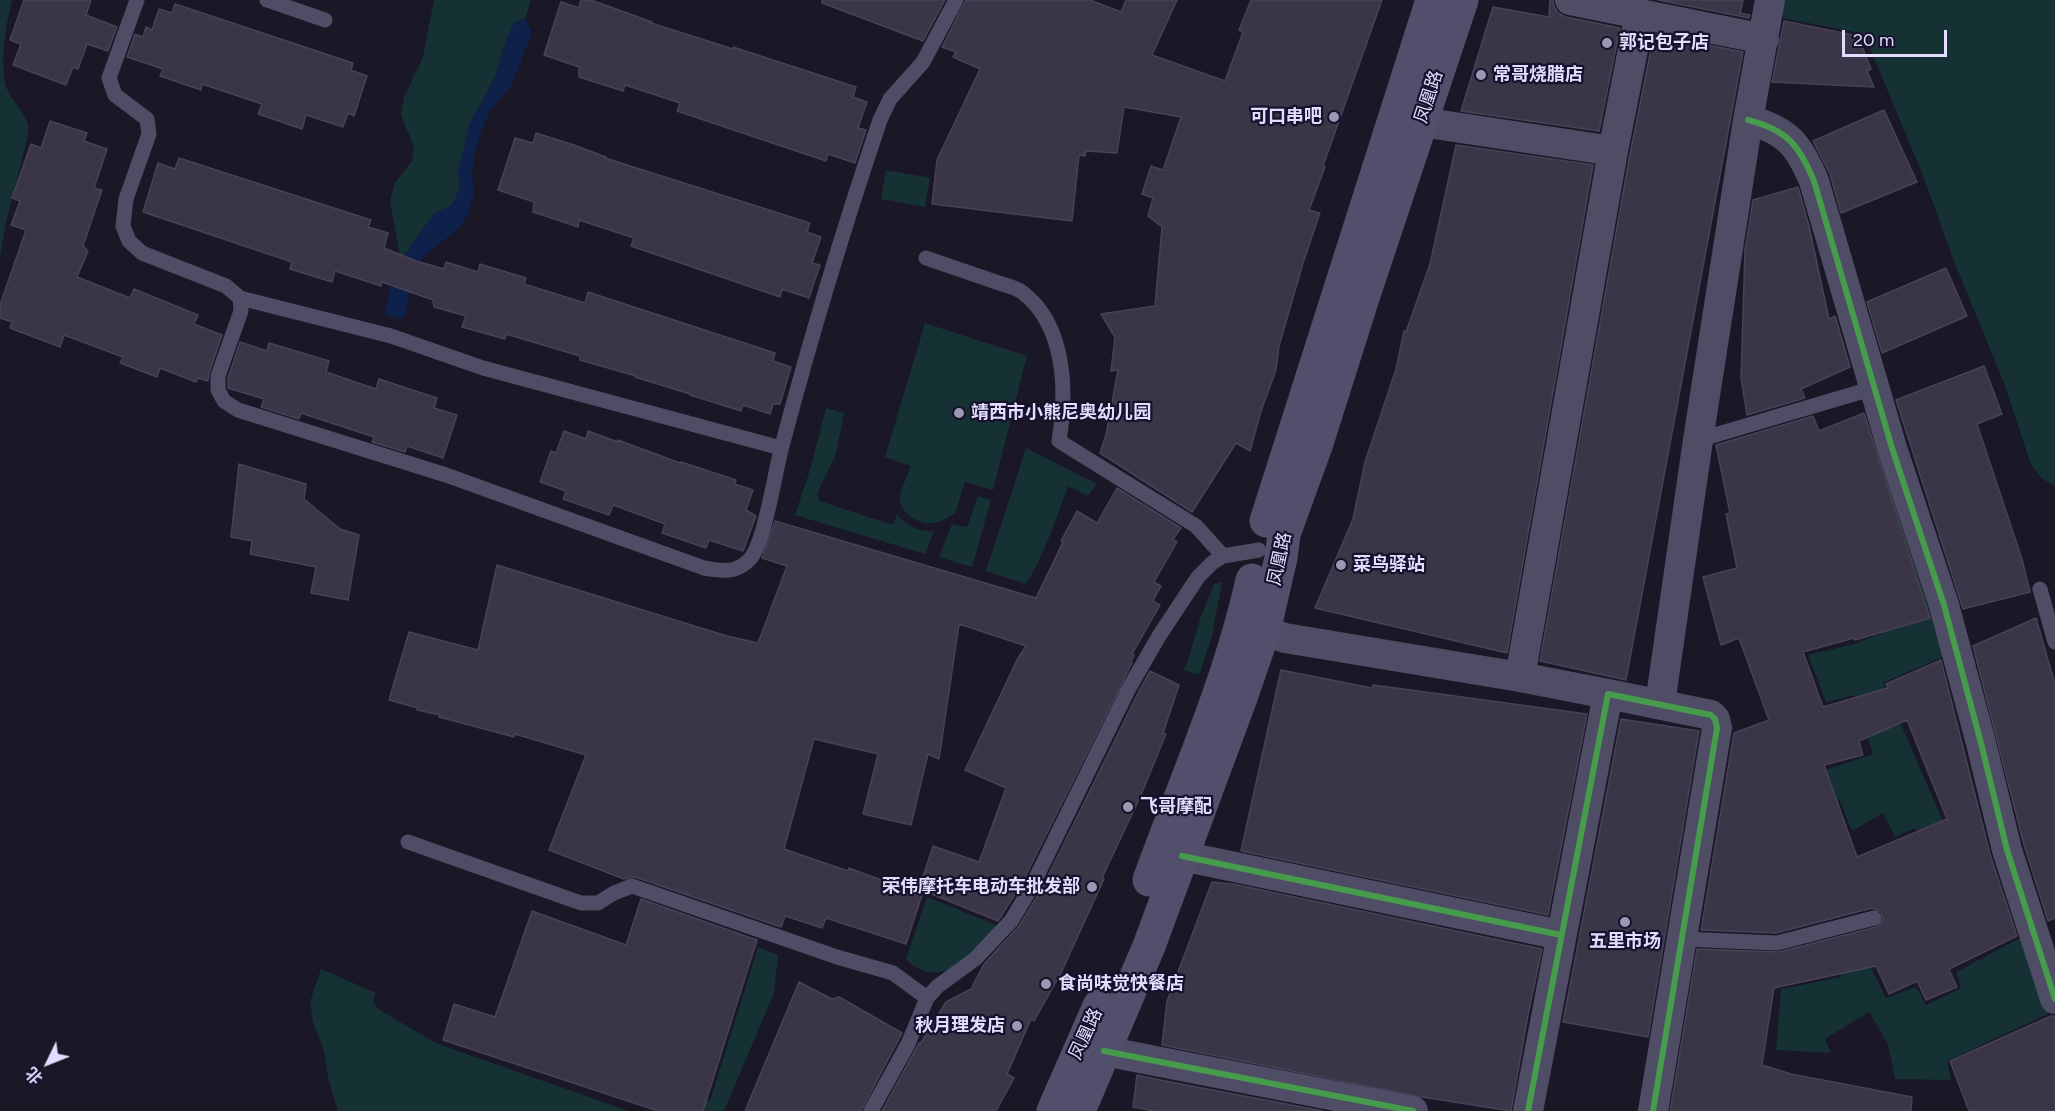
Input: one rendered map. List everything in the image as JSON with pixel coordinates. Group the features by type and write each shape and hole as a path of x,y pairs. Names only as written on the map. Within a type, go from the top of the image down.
{"main road":[{"name":"凤凰路","path":"1053,1111 1129,936 1221,687 1244,615 1264,527 1432,0"},
{"name":"凤凰路","path":"1079,1111 1149,946 1242,695 1264,631 1281,558 1284,534 1317,443 1462,0"}],"street":[{"path":"1570,0 1764,39"},
{"path":"1660,704 1748,120 1770,0"},
{"path":"1520,677 1613,151 1640,14"},
{"path":"1748,120 1786,136 1795,144 1806,161 1874,388 1944,605 2007,850 2055,999"},
{"path":"1421,122 1613,151"},
{"path":"1264,631 1285,638 1520,677 1660,704 1711,715 1715,719 1717,728 1653,1111"},
{"path":"1528,1111 1608,694"},
{"path":"1182,856 1561,935"},
{"path":"1104,1051 1413,1111"}],"lane":[{"path":"137,0 109,78 115,95 147,119 149,134 126,199 123,226 129,242 142,253 226,286 240,298 392,336 483,368 781,448"},
{"path":"267,0 325,20"},
{"path":"240,298 241,311 218,376 218,390 224,401 238,410 446,476 704,568 727,572 741,566 751,558 760,541 781,448 813,333 880,120 890,99 924,62 956,0"},
{"path":"926,258 1021,291 1038,307 1050,327 1060,360 1063,419 1059,441 1196,526 1223,556"},
{"path":"1698,440 1874,388"},
{"path":"871,1111 908,1044 927,998 938,986 975,959 1011,921 1031,888 1108,728 1155,644 1198,577 1223,556 1259,550"},
{"path":"2040,589 2055,642"},
{"path":"408,842 581,903 598,903 632,886 837,957 893,973 927,998"},
{"path":"1682,939 1777,943 1874,918"}],"green space":[{"path":"0,0 12,0 3,52 5,84 24,115 28,128 0,257"},
{"path":"434,0 531,0 525,19 514,23 496,75 470,124 458,173 460,187 453,204 434,214 401,260 390,202 394,184 412,161 414,147 401,115 404,97 423,57"},
{"path":"1783,0 2055,0 2055,486 2040,476 2030,462 2004,383 1953,259 1924,178 1864,34 1783,18"},
{"path":"886,170 930,178 925,207 881,199"},
{"path":"925,323 1027,356 993,490 965,482 955,513 932,523 919,521 903,509 900,497 911,466 885,457"},
{"path":"826,408 844,413 836,454 817,494 820,501 893,525 897,514 913,527 934,531 925,554 795,515 811,467"},
{"path":"1026,448 1097,484 1088,496 1068,486 1044,548 1026,584 986,571"},
{"path":"1893,472 1951,653 1883,683 1945,826 1921,838 1915,828 1895,837 1883,813 1852,831 1839,799 1814,809 1808,776 1873,754 1855,695 1826,702 1808,655 1854,644 1909,623 1829,493"},
{"path":"978,496 991,500 972,567 939,557 952,524 967,527"},
{"path":"1222,582 1212,636 1199,675 1183,670 1214,584"},
{"path":"927,897 1001,927 957,965 944,971 932,972 919,969 906,959"},
{"path":"2024,936 2052,1012 1947,1061 1951,1080 1895,1079 1888,1044 1869,1012 1825,1039 1831,1053 1776,1050 1781,989 1841,977 1838,963 1863,952 1886,998 1916,987 1926,1005 1961,988 1956,972"},
{"path":"758,947 778,955 774,993 724,1111 702,1111 705,1100 710,1101"},
{"path":"321,969 376,993 373,1000 378,1009 438,1044 629,1111 338,1111 328,1078 324,1051 313,1022 310,1002"}],"water":[{"path":"525,19 532,33 511,86 490,111 475,151 472,172 474,192 469,213 460,227 423,257 415,270 404,319 385,315 389,291 401,260 434,214 453,204 460,187 458,173 470,124 496,75 514,23"}],"building":[{"path":"24,0 91,0 86,15 117,27 108,51 87,44 78,69 73,67 66,85 13,65 21,44 10,40"},
{"path":"581,0 591,0 651,23 856,87 853,97 867,102 858,128 866,130 855,163 828,154 826,161 677,111 680,103 625,85 623,91 579,77 579,67 544,55 561,2 579,8"},
{"path":"822,0 945,0 923,41 822,3"},
{"path":"966,0 1090,0 1121,12 1126,0 1177,0 1152,55 1225,81 1243,32 1239,30 1251,0 1382,0 1309,210 1320,213 1303,263 1279,346 1276,370 1250,451 1236,443 1192,512 1100,453 1106,435 1118,370 1111,371 1115,337 1101,314 1155,306 1162,227 1148,216 1153,198 1142,194 1151,166 1163,170 1181,117 1124,107 1117,153 1086,151 1085,156 1079,155 1072,221 932,204 937,160 980,69 953,57 956,52 942,47"},
{"path":"1550,0 1553,0 1558,13 1566,17 1620,28 1599,131 1461,111 1493,7 1549,17"},
{"path":"1658,0 1743,0 1740,13 1750,15 1749,18"},
{"path":"175,4 353,63 351,70 367,76 354,116 348,113 343,127 306,115 302,129 258,114 262,104 202,84 201,90 160,76 163,69 127,57 135,34 143,37 146,27 152,30 159,9 172,13"},
{"path":"1784,21 1858,36 1871,69 1867,71 1874,87 1772,82"},
{"path":"1654,34 1743,52 1626,680 1540,661 1630,154"},
{"path":"1884,110 1917,182 1841,213 1830,174 1813,141"},
{"path":"50,121 87,133 84,141 107,149 94,188 102,190 83,246 88,251 77,277 130,298 134,289 198,315 194,324 222,335 208,381 198,378 196,382 160,368 157,377 120,363 123,357 64,335 60,347 10,328 12,322 0,318 0,305 26,230 11,225 20,201 12,198 31,144 41,148"},
{"path":"536,133 605,158 810,223 807,232 821,237 812,263 820,265 809,298 782,289 780,297 631,246 634,238 579,220 578,227 533,212 534,202 498,190 515,138 533,143"},
{"path":"1456,145 1593,165 1507,653 1315,608 1353,519 1365,462 1396,369 1404,331 1406,332 1430,264"},
{"path":"179,158 371,220 368,227 388,233 384,248 416,261 444,269 446,262 478,272 480,264 526,278 524,284 585,303 588,292 775,353 773,361 791,367 780,404 773,404 770,414 743,405 741,411 580,360 580,356 506,334 505,339 462,327 466,316 434,307 433,300 382,282 381,286 335,271 332,282 290,269 292,262 143,212 158,163 175,169"},
{"path":"1798,187 1829,319 1835,316 1850,367 1801,389 1805,398 1747,415 1741,378 1745,250 1753,200"},
{"path":"1946,268 1967,316 1882,353 1867,302"},
{"path":"240,342 267,351 269,343 329,361 326,372 376,389 379,379 437,398 434,408 457,415 443,458 407,446 405,452 372,442 374,437 301,413 299,419 261,407 264,399 228,388 228,378"},
{"path":"1984,366 2002,414 1977,424 2022,559 2030,592 1963,609 1896,400"},
{"path":"1864,413 1930,618 1855,640 1854,638 1803,652 1823,707 1888,688 1886,684 1941,660 1990,854 2017,936 1949,969 1957,987 1926,1000 1917,981 1889,994 1876,966 1774,988 1762,1065 1791,1074 1912,1097 1911,1111 1670,1111 1697,949 1779,952 1876,927 1883,920 1881,912 1872,908 1776,933 1701,930 1734,733 1769,720 1739,638 1721,645 1703,577 1737,568 1726,514 1730,513 1716,445 1813,416 1819,431","holes":["1907,720 1947,819 1857,857 1824,765 1863,755 1859,741"]},
{"path":"564,431 586,439 588,431 618,442 618,440 680,463 736,480 735,484 753,490 746,510 756,516 743,551 709,540 706,548 662,533 665,524 613,505 609,515 563,499 566,491 540,482 551,451 556,453"},
{"path":"239,464 306,484 304,499 340,529 359,535 348,600 311,593 316,567 250,554 252,541 231,537"},
{"path":"1117,488 1181,528 1173,539 1177,542 1154,582 1161,586 1153,601 1160,605 1132,654 1134,655 1132,663 1022,883 998,921 919,889 933,846 979,862 1006,788 965,770 1017,660 1026,646 959,624 939,759 928,754 911,825 863,814 878,754 814,739 784,849 848,871 849,868 922,895 906,944 826,918 822,928 785,916 781,927 635,877 624,879 549,850 586,755 515,734 514,737 439,717 440,715 389,700 409,632 478,650 497,565 727,636 758,643 787,566 762,558 775,521 1036,598 1077,511 1097,523"},
{"path":"2036,618 2055,684 2055,918 2048,921 2024,845 1973,646"},
{"path":"1281,670 1372,688 1373,685 1587,714 1548,915 1241,851"},
{"path":"1150,671 1179,685 1163,733 1166,734 1061,973 1034,1021 1031,1019 1007,1074 1014,1078 996,1111 882,1111 919,1043 946,1002 971,989 984,964 1019,926 1040,892"},
{"name":"五里市场","path":"1621,719 1699,731 1648,1037 1563,1022"},
{"path":"1212,882 1233,884 1542,949 1511,1111 1422,1097 1162,1045 1167,1001"},
{"path":"641,899 757,940 703,1111 658,1111 443,1040 454,1004 495,1017 532,911 626,945"},
{"path":"799,982 832,999 839,997 902,1033 861,1111 745,1111"},
{"path":"2055,1016 2055,1111 1969,1111 1950,1061"},
{"path":"1137,1075 1323,1111 1154,1111 1133,1107"}],"cycle path":[{"path":"1748,120 1773,129 1790,141 1803,158 1814,181 1892,448 1944,605 2007,850 2055,999"},
{"path":"1528,1111 1608,694 1711,715 1715,719 1717,728 1653,1111"},
{"path":"1182,856 1561,935"},
{"path":"1104,1051 1413,1111"}],"place":[{"name":"郭记包子店","path":"1607,43"},
{"name":"常哥烧腊店","path":"1481,75"},
{"name":"可口串吧","path":"1334,117"},
{"name":"靖西市小熊尼奥幼儿园","path":"959,413"},
{"name":"菜鸟驿站","path":"1341,565"},
{"name":"飞哥摩配","path":"1128,807"},
{"name":"荣伟摩托车电动车批发部","path":"1092,887"},
{"name":"五里市场","path":"1625,922"},
{"name":"食尚味觉快餐店","path":"1046,984"},
{"name":"秋月理发店","path":"1017,1026"}]}
